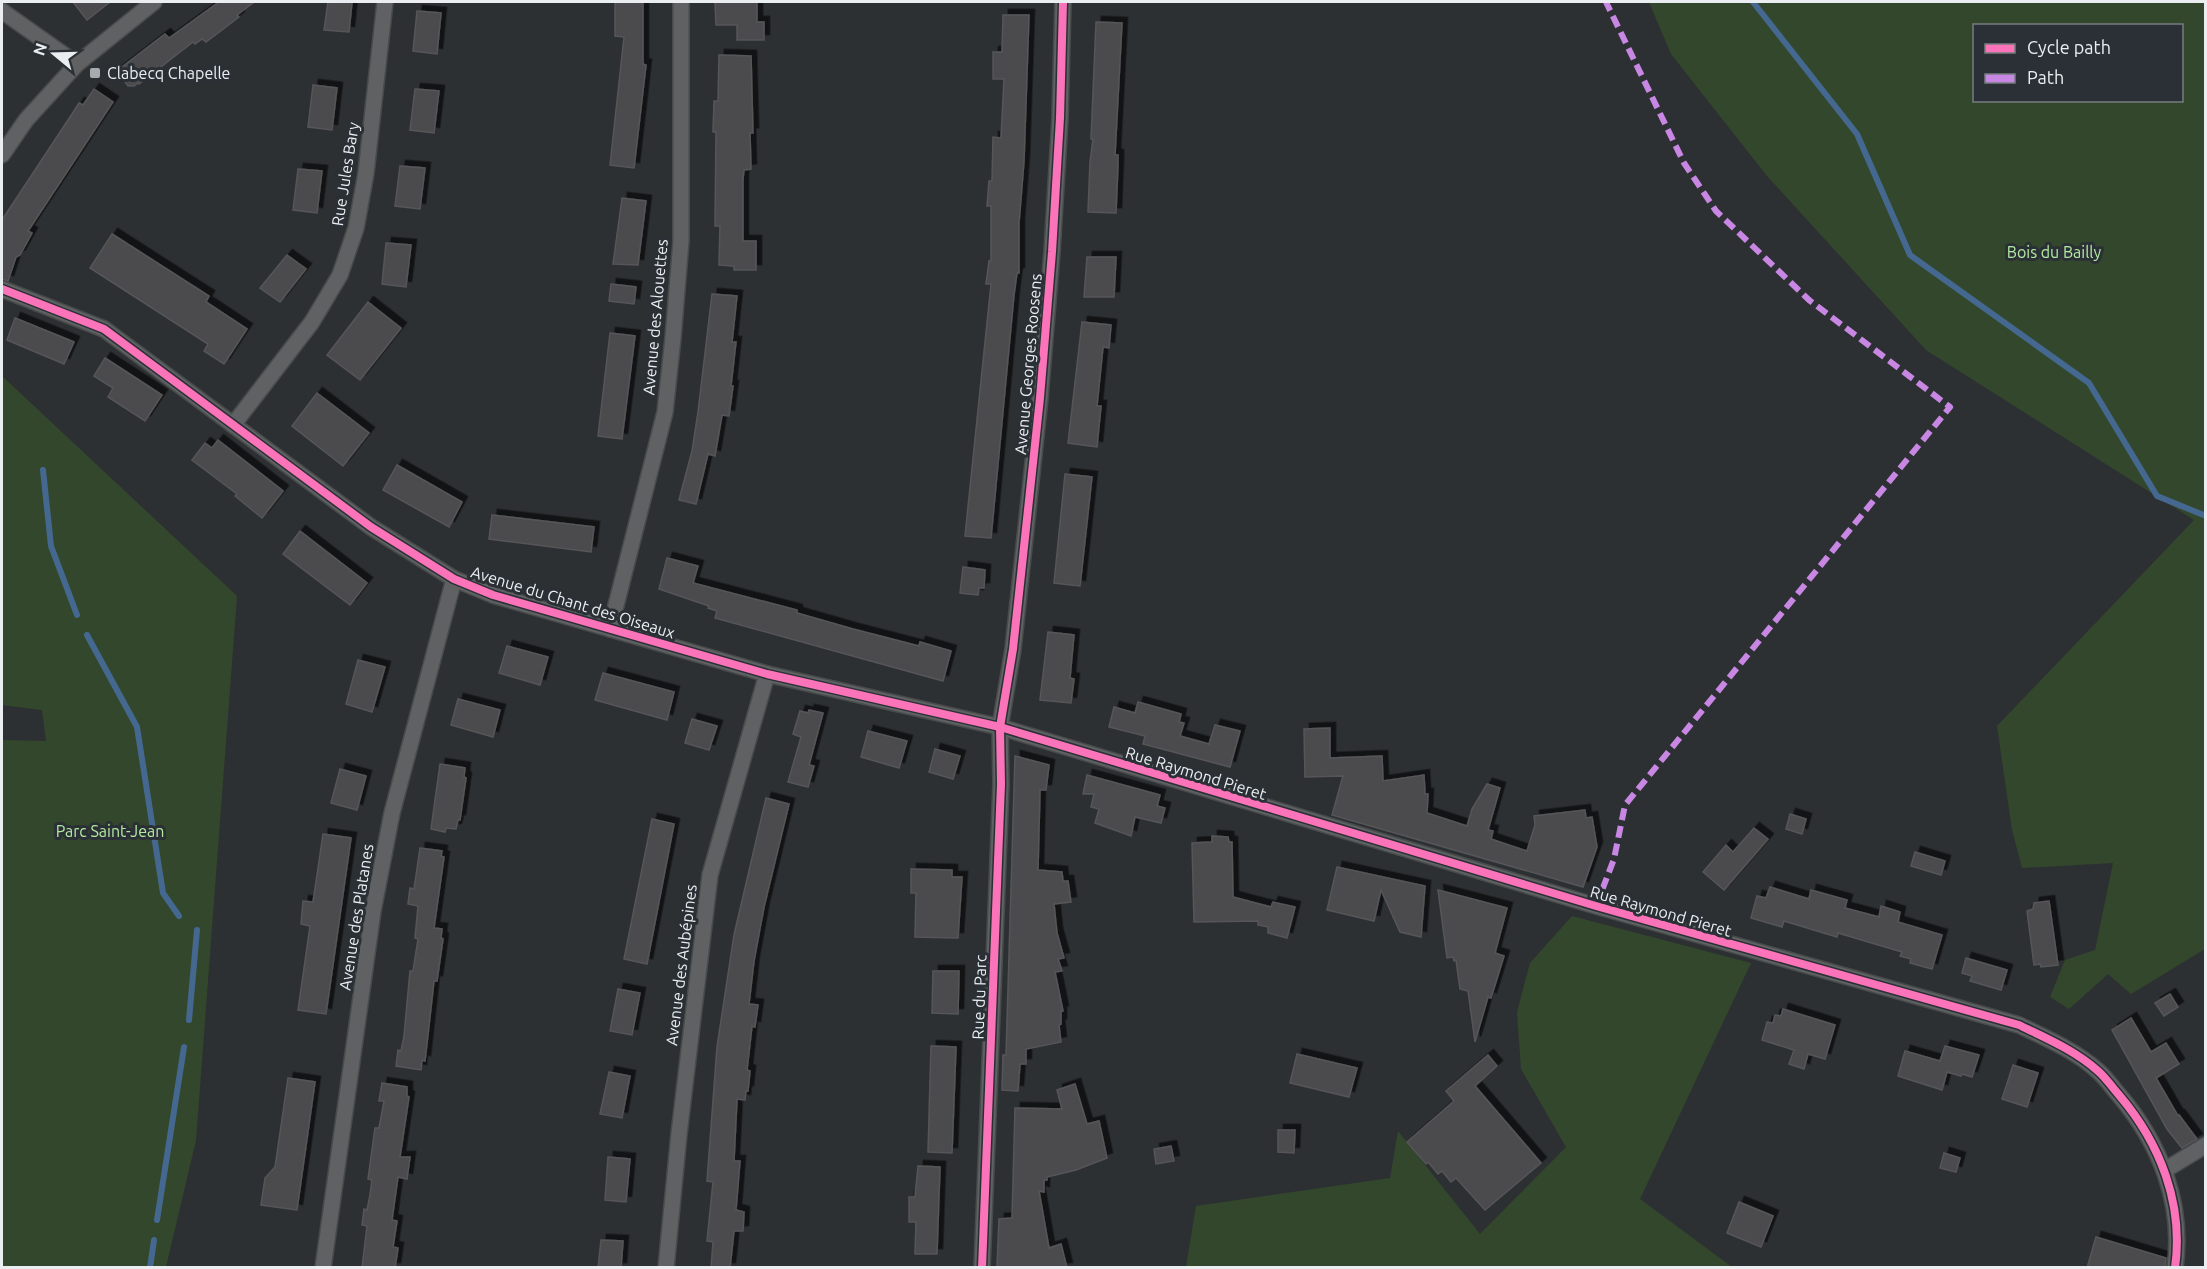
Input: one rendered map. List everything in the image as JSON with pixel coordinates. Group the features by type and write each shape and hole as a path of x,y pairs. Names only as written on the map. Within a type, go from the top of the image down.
{"street":[{"path":"2,155 26,120 77,64 154,2"},
{"name":"Rue Jules Bary","path":"233,425 312,322 340,275 356,228 366,173 385,2"},
{"name":"Avenue des Alouettes","path":"610,629 665,412 681,242 681,2"},
{"name":"Avenue Georges Roosens","path":"1000,727 1013,649 1040,398 1060,118 1064,2"},
{"path":"2,11 77,64"},
{"name":"Avenue du Chant des Oiseaux","path":"2,290 104,329 371,527 454,579 493,595 767,674 1000,727"},
{"name":"Avenue des Platanes","path":"323,1268 373,911 392,813 454,579"},
{"name":"Avenue des Aubépines","path":"666,1268 678,1134 710,875 767,674"},
{"name":"Rue Raymond Pieret","path":"1000,727 1596,906 2019,1025 2059,1045 2098,1071 2136,1115 2165,1170 2175,1212 2177,1254 2175,1268"},
{"name":"Rue du Parc","path":"982,1268 1001,784 1000,727"},
{"path":"2165,1170 2205,1145"}],"green space":[{"name":"Bois du Bailly","path":"1649,2 2205,2 2205,949 2131,994 2108,974 2069,1009 2050,997 2065,960 2095,950 2113,863 2022,868 2012,830 1997,726 2194,520 1926,350 1767,176 1671,54"},
{"name":"Parc Saint-Jean","path":"2,376 237,596 196,1140 166,1267 2,1267 2,740 46,741 42,710 2,705"},
{"path":"1572,916 1751,963 1640,1199 1732,1267 1186,1267 1196,1206 1390,1178 1398,1131 1480,1234 1566,1147 1521,1069 1517,1012 1530,963"}],"building":[{"path":"73,2 110,2 87,20"},
{"path":"219,2 254,2 237,15 239,17 206,42 202,39 195,44 193,42 139,84 128,86 117,71 165,34 169,38"},
{"path":"328,2 352,2 349,32 324,30"},
{"path":"615,2 643,2 643,64 646,65 634,168 610,165 624,37 615,36"},
{"path":"715,2 757,2 757,22 764,22 764,40 737,40 737,25 716,25"},
{"path":"417,11 441,13 437,54 413,51"},
{"path":"1003,15 1029,15 1024,161 1019,223 1019,273 1017,273 1014,295 991,538 965,536 991,284 986,284 989,261 991,261 991,206 987,206 989,181 992,181 993,137 1001,138 1004,79 993,79 993,52 1002,52"},
{"path":"1096,22 1122,23 1115,155 1118,155 1116,213 1088,212 1093,139 1091,139"},
{"path":"719,55 751,56 753,133 750,133 751,169 744,170 743,179 743,241 756,241 756,270 734,270 734,266 719,265 720,226 715,226 716,132 713,132 714,101 718,101"},
{"path":"313,85 337,88 332,130 308,127"},
{"path":"94,89 113,102 28,231 32,233 20,255 16,257 8,281 2,279 2,220 79,103 83,105"},
{"path":"415,89 439,91 434,133 410,130"},
{"path":"400,166 425,168 420,209 395,206"},
{"path":"298,169 322,171 317,213 293,210"},
{"path":"622,198 646,201 638,265 613,264"},
{"path":"112,234 209,296 206,302 247,329 224,364 204,351 208,344 90,268"},
{"path":"386,243 411,245 406,287 382,284"},
{"path":"287,255 306,269 280,302 260,288"},
{"path":"1087,257 1116,257 1114,297 1084,297"},
{"path":"611,284 636,287 634,304 609,301"},
{"path":"712,294 737,296 732,342 736,342 731,386 733,386 729,416 722,415 715,456 708,454 696,504 679,500 692,451"},
{"path":"368,302 401,328 360,380 327,355"},
{"path":"15,318 74,342 64,364 7,340"},
{"path":"1082,322 1111,325 1109,348 1103,347 1097,406 1101,406 1097,447 1068,443"},
{"path":"610,333 635,336 622,439 598,436"},
{"path":"105,358 162,395 145,421 108,397 113,388 94,376"},
{"path":"317,393 369,433 343,466 292,426"},
{"path":"218,440 283,491 262,518 235,496 237,494 192,460 205,443 212,448"},
{"path":"397,465 462,502 449,527 383,490"},
{"path":"1065,474 1092,477 1080,586 1054,583"},
{"path":"492,515 594,527 591,552 489,539"},
{"path":"300,531 367,583 350,605 283,554"},
{"path":"667,558 698,566 693,583 797,610 797,613 853,629 919,646 920,642 951,651 943,681 715,618 717,611 708,608 709,606 659,589"},
{"path":"963,567 985,570 984,588 979,588 978,595 960,593"},
{"path":"1048,632 1074,635 1070,678 1074,679 1071,703 1040,700"},
{"path":"507,646 548,657 540,685 499,673"},
{"path":"358,660 385,667 372,712 346,704"},
{"path":"603,673 674,692 667,720 595,700"},
{"path":"458,699 500,710 493,737 451,725"},
{"path":"1138,702 1181,714 1179,722 1184,723 1180,736 1209,744 1215,725 1240,731 1230,767 1143,744 1145,736 1109,727 1114,707 1135,713"},
{"path":"809,710 823,713 809,765 814,766 808,787 788,782 801,737 793,734 800,711 808,713"},
{"path":"692,719 717,726 709,750 685,743"},
{"path":"1330,728 1330,758 1382,756 1383,781 1424,775 1425,794 1428,794 1427,813 1467,826 1472,809 1487,784 1500,788 1488,830 1493,831 1491,839 1527,851 1535,825 1534,816 1585,810 1586,818 1592,817 1597,847 1583,887 1332,815 1343,776 1305,777 1304,729"},
{"path":"868,731 907,741 899,768 861,757"},
{"path":"935,749 960,756 953,779 929,772"},
{"path":"1015,756 1049,765 1046,790 1040,790 1038,870 1062,872 1063,881 1068,881 1071,902 1054,904 1057,933 1064,958 1058,959 1062,971 1055,972 1063,1011 1061,1011 1061,1024 1059,1025 1061,1042 1026,1049 1026,1064 1020,1064 1018,1091 1002,1090 1003,1055 1006,1055"},
{"path":"440,764 465,768 464,777 466,778 460,820 458,820 456,829 446,828 445,832 431,829"},
{"path":"340,769 366,776 357,810 331,803"},
{"path":"1087,775 1160,795 1157,806 1165,808 1161,823 1135,817 1131,836 1095,823 1099,809 1091,807 1094,794 1083,794"},
{"path":"766,798 789,804 764,907 754,961 749,1004 758,1005 755,1027 752,1026 747,1070 750,1071 748,1091 746,1091 745,1100 737,1099 734,1161 740,1161 736,1210 744,1212 743,1231 734,1231 730,1268 711,1268 713,1242 707,1241 713,1182 707,1181 717,1047 734,935"},
{"path":"1790,814 1806,819 1802,834 1786,829"},
{"path":"652,819 674,824 647,964 624,959"},
{"path":"1754,828 1768,839 1724,890 1703,872 1726,845 1733,852"},
{"path":"323,834 351,838 326,1014 298,1010 310,926 301,924 303,901 313,902"},
{"path":"1212,836 1228,837 1229,842 1232,842 1233,897 1271,907 1273,902 1295,907 1287,938 1268,933 1268,927 1258,925 1258,921 1194,922 1192,843 1212,842"},
{"path":"420,848 442,851 441,856 444,857 434,928 442,929 441,938 443,939 437,981 434,981 425,1061 422,1060 421,1070 396,1066 398,1050 401,1051 404,1036 410,971 413,971 418,939 415,938 418,906 408,904 410,888 414,889"},
{"path":"1915,852 1945,861 1941,875 1911,866"},
{"path":"1337,867 1425,886 1421,937 1400,932 1381,890 1374,921 1327,910"},
{"path":"911,869 952,870 952,877 962,877 958,938 915,937 916,893 911,893"},
{"path":"1770,887 1809,899 1811,890 1847,900 1845,908 1879,917 1881,906 1900,912 1898,922 1942,935 1932,969 1910,963 1911,959 1900,956 1902,952 1838,933 1837,937 1784,921 1782,927 1751,918 1757,896 1766,898"},
{"path":"1438,890 1507,908 1495,953 1504,956 1491,998 1488,997 1475,1042 1468,991 1460,989 1456,960 1454,961 1453,957 1447,958"},
{"path":"2049,901 2058,965 2041,967 2040,964 2034,965 2027,911 2033,909 2034,903"},
{"path":"1966,958 2007,970 2001,990 1970,981 1972,976 1962,973"},
{"path":"933,971 959,971 958,1014 932,1013"},
{"path":"618,989 640,993 632,1035 610,1031"},
{"path":"2170,994 2178,1007 2164,1016 2155,1003"},
{"path":"1783,1009 1835,1025 1825,1059 1808,1054 1804,1069 1789,1064 1794,1050 1762,1040 1767,1022 1773,1023 1775,1015 1781,1016"},
{"path":"2131,1018 2151,1052 2166,1043 2179,1064 2156,1078 2178,1116 2197,1139 2182,1148 2167,1129 2112,1030"},
{"path":"931,1046 956,1047 952,1153 928,1152"},
{"path":"1945,1046 1979,1055 1972,1077 1947,1072 1942,1090 1898,1076 1905,1051 1940,1061"},
{"path":"1297,1054 1357,1068 1349,1097 1290,1083"},
{"path":"1488,1055 1497,1066 1475,1086 1541,1163 1485,1210 1456,1178 1451,1182 1442,1171 1438,1174 1407,1142 1454,1101 1446,1091"},
{"path":"2013,1065 2038,1073 2027,1107 2002,1099"},
{"path":"609,1072 630,1076 622,1118 600,1114"},
{"path":"288,1078 315,1082 297,1210 261,1205 265,1178 275,1167"},
{"path":"382,1083 407,1087 409,1097 400,1157 410,1157 407,1179 398,1177 392,1220 397,1221 393,1247 398,1248 395,1268 362,1268 367,1226 362,1225 364,1209 367,1210 370,1195 372,1180 368,1179 375,1128 379,1128 384,1101 379,1101"},
{"path":"1075,1084 1087,1124 1099,1121 1107,1158 1076,1170 1047,1177 1047,1180 1044,1180 1044,1192 1039,1191 1049,1248 1061,1244 1067,1268 997,1268 999,1219 1012,1218 1015,1108 1062,1109 1057,1090"},
{"path":"1278,1130 1295,1130 1294,1153 1278,1152"},
{"path":"1171,1146 1174,1161 1156,1164 1154,1149"},
{"path":"1944,1153 1960,1158 1956,1172 1940,1168"},
{"path":"608,1157 630,1159 626,1202 605,1200"},
{"path":"918,1166 940,1167 937,1254 915,1254 916,1222 909,1222 909,1197 915,1197"},
{"path":"1739,1202 1773,1216 1761,1247 1727,1233"},
{"path":"2096,1237 2166,1258 2165,1268 2087,1268"},
{"path":"601,1240 623,1241 621,1268 598,1268"}],"waterway":[{"path":"1753,2 1857,134 1910,255 2089,383 2157,496 2206,516"},
{"path":"43,470 51,546 77,615"},
{"path":"87,635 137,727 163,893 179,916"},
{"path":"189,1020 197,930"},
{"path":"157,1220 184,1047"},
{"path":"150,1268 154,1240"}],"marked path":[{"path":"1596,906 1614,859 1625,805 1950,407 1809,300 1716,211 1684,163 1606,2"}],"cycle path":[{"path":"982,1268 1001,784 1000,727 1013,649 1040,398 1060,118 1063,2"},
{"path":"2,289 104,329 371,527 454,579 493,595 767,674 1000,727 1596,906 2019,1025 2070,1051 2089,1064 2109,1083 2134,1114 2157,1154 2172,1198 2177,1244 2175,1268"}],"place":[{"name":"Clabecq Chapelle","path":"95,73"}]}
